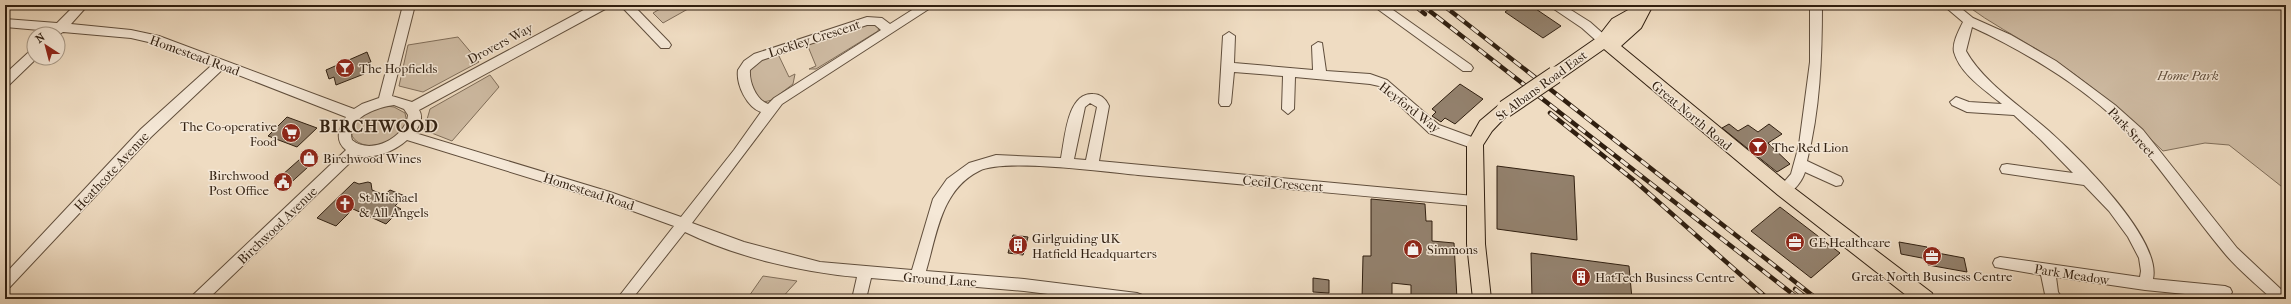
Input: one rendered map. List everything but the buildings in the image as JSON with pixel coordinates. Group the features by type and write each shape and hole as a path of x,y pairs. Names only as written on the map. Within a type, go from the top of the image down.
{"main road":[{"path":"1604,41 1616,42 1626,34 1641,18 1644,7"},
{"name":"St Albans Road East","path":"1475,144 1486,126 1505,109 1604,41"},
{"name":"Great North Road","path":"1604,41 1784,190 1926,299"},
{"path":"1475,144 1474,201 1476,244 1482,299"}],"street":[{"path":"62,26 82,5"},
{"path":"384,101 409,5"},
{"name":"Drovers Way","path":"412,108 603,5"},
{"path":"626,5 665,45"},
{"name":"Lockley Crescent","path":"624,299 684,225 739,154 770,109 778,101 929,5"},
{"path":"1378,5 1466,68"},
{"name":"Great North Road","path":"1554,5 1586,25 1604,41"},
{"path":"1784,190 1797,176 1806,145 1816,62 1816,5"},
{"name":"Park Street","path":"1950,5 1969,21 2006,38 2052,64 2111,108 2138,134 2232,252 2282,299"},
{"name":"Lockley Crescent","path":"770,109 760,106 754,100 743,78 744,70 749,63 758,57 867,20 878,21 889,30"},
{"path":"1969,21 1963,34 1960,51 1970,69 2014,110 2046,136 2114,207 2140,245 2146,258 2148,271 2145,284"},
{"name":"Homestead Road","path":"5,23 28,26"},
{"name":"Homestead Road","path":"66,30 131,34 159,40 355,115"},
{"path":"1225,103 1229,36"},
{"path":"1318,46 1320,75"},
{"path":"5,82 26,62"},
{"name":"Heathcote Avenue","path":"5,283 146,133 221,64"},
{"name":"Heyford Way","path":"1228,67 1370,79 1383,83 1434,129 1475,144"},
{"path":"1288,109 1289,72"},
{"path":"1066,162 1078,105 1084,100 1092,98 1100,101 1103,106 1092,165"},
{"path":"395,100 405,103 412,108 415,120 406,135 387,148 370,151 355,150 348,145 344,139 345,131 355,115 368,106 384,101 395,100"},
{"path":"1956,102 1967,107 2014,110"},
{"name":"Homestead Road","path":"406,135 610,197 667,217 723,241 769,255"},
{"name":"Birchwood Avenue","path":"198,299 355,150"},
{"name":"Cecil Crescent","path":"917,277 940,199 952,182 974,167 996,160 1066,162 1474,201"},
{"path":"1801,164 1836,181"},
{"path":"2007,169 2088,180"},
{"name":"Ground Lane","path":"769,255 820,268 864,273 1024,285 1136,299"},
{"name":"Park Meadow","path":"2000,263 2145,284 2225,292"},
{"path":"2048,271 2052,295 2056,299"},
{"path":"859,299 864,273"}],"green space":[{"path":"667,5 695,5 663,23 653,13"},
{"name":"Home Park","path":"1966,5 2286,5 2286,190 2229,145 2205,143 2163,151 2135,124 2091,86 2059,63 1994,24"},
{"path":"871,22 879,27 878,31 816,69 809,69 816,66 807,44"},
{"path":"458,37 479,62 423,92 399,86 408,45"},
{"path":"778,54 789,77 795,74 793,84 772,100 760,103 747,75 752,62"},
{"path":"490,75 499,87 452,141 424,130 430,109"},
{"path":"386,106 394,107 405,113 406,122 402,130 395,137 377,145 367,145 358,142 352,136 355,124 368,113"},
{"path":"763,276 797,281 781,299 747,299"}],"railway":[{"path":"1414,5 1425,14"},
{"path":"1422,5 1799,299"},
{"path":"1443,5 1817,299"},
{"path":"1550,113 1636,182 1768,299"},
{"path":"1795,289 1808,299"}],"place":[{"name":"The Hopfields","path":"345,68"},
{"name":"The Co-operative Food","path":"291,133"},
{"name":"The Red Lion","path":"1758,147"},
{"name":"Birchwood Wines","path":"309,158"},
{"name":"Birchwood Post Office","path":"283,182"},
{"name":"St Michael & All Angels","path":"345,204"},
{"name":"GE Healthcare","path":"1795,242"},
{"name":"Girlguiding UK Hatfield Headquarters","path":"1018,245"},
{"name":"Simmons","path":"1413,249"},
{"name":"Great North Business Centre","path":"1932,256"},
{"name":"HatTech Business Centre","path":"1581,277"}],"district":[{"name":"BIRCHWOOD","path":"379,126"}]}
